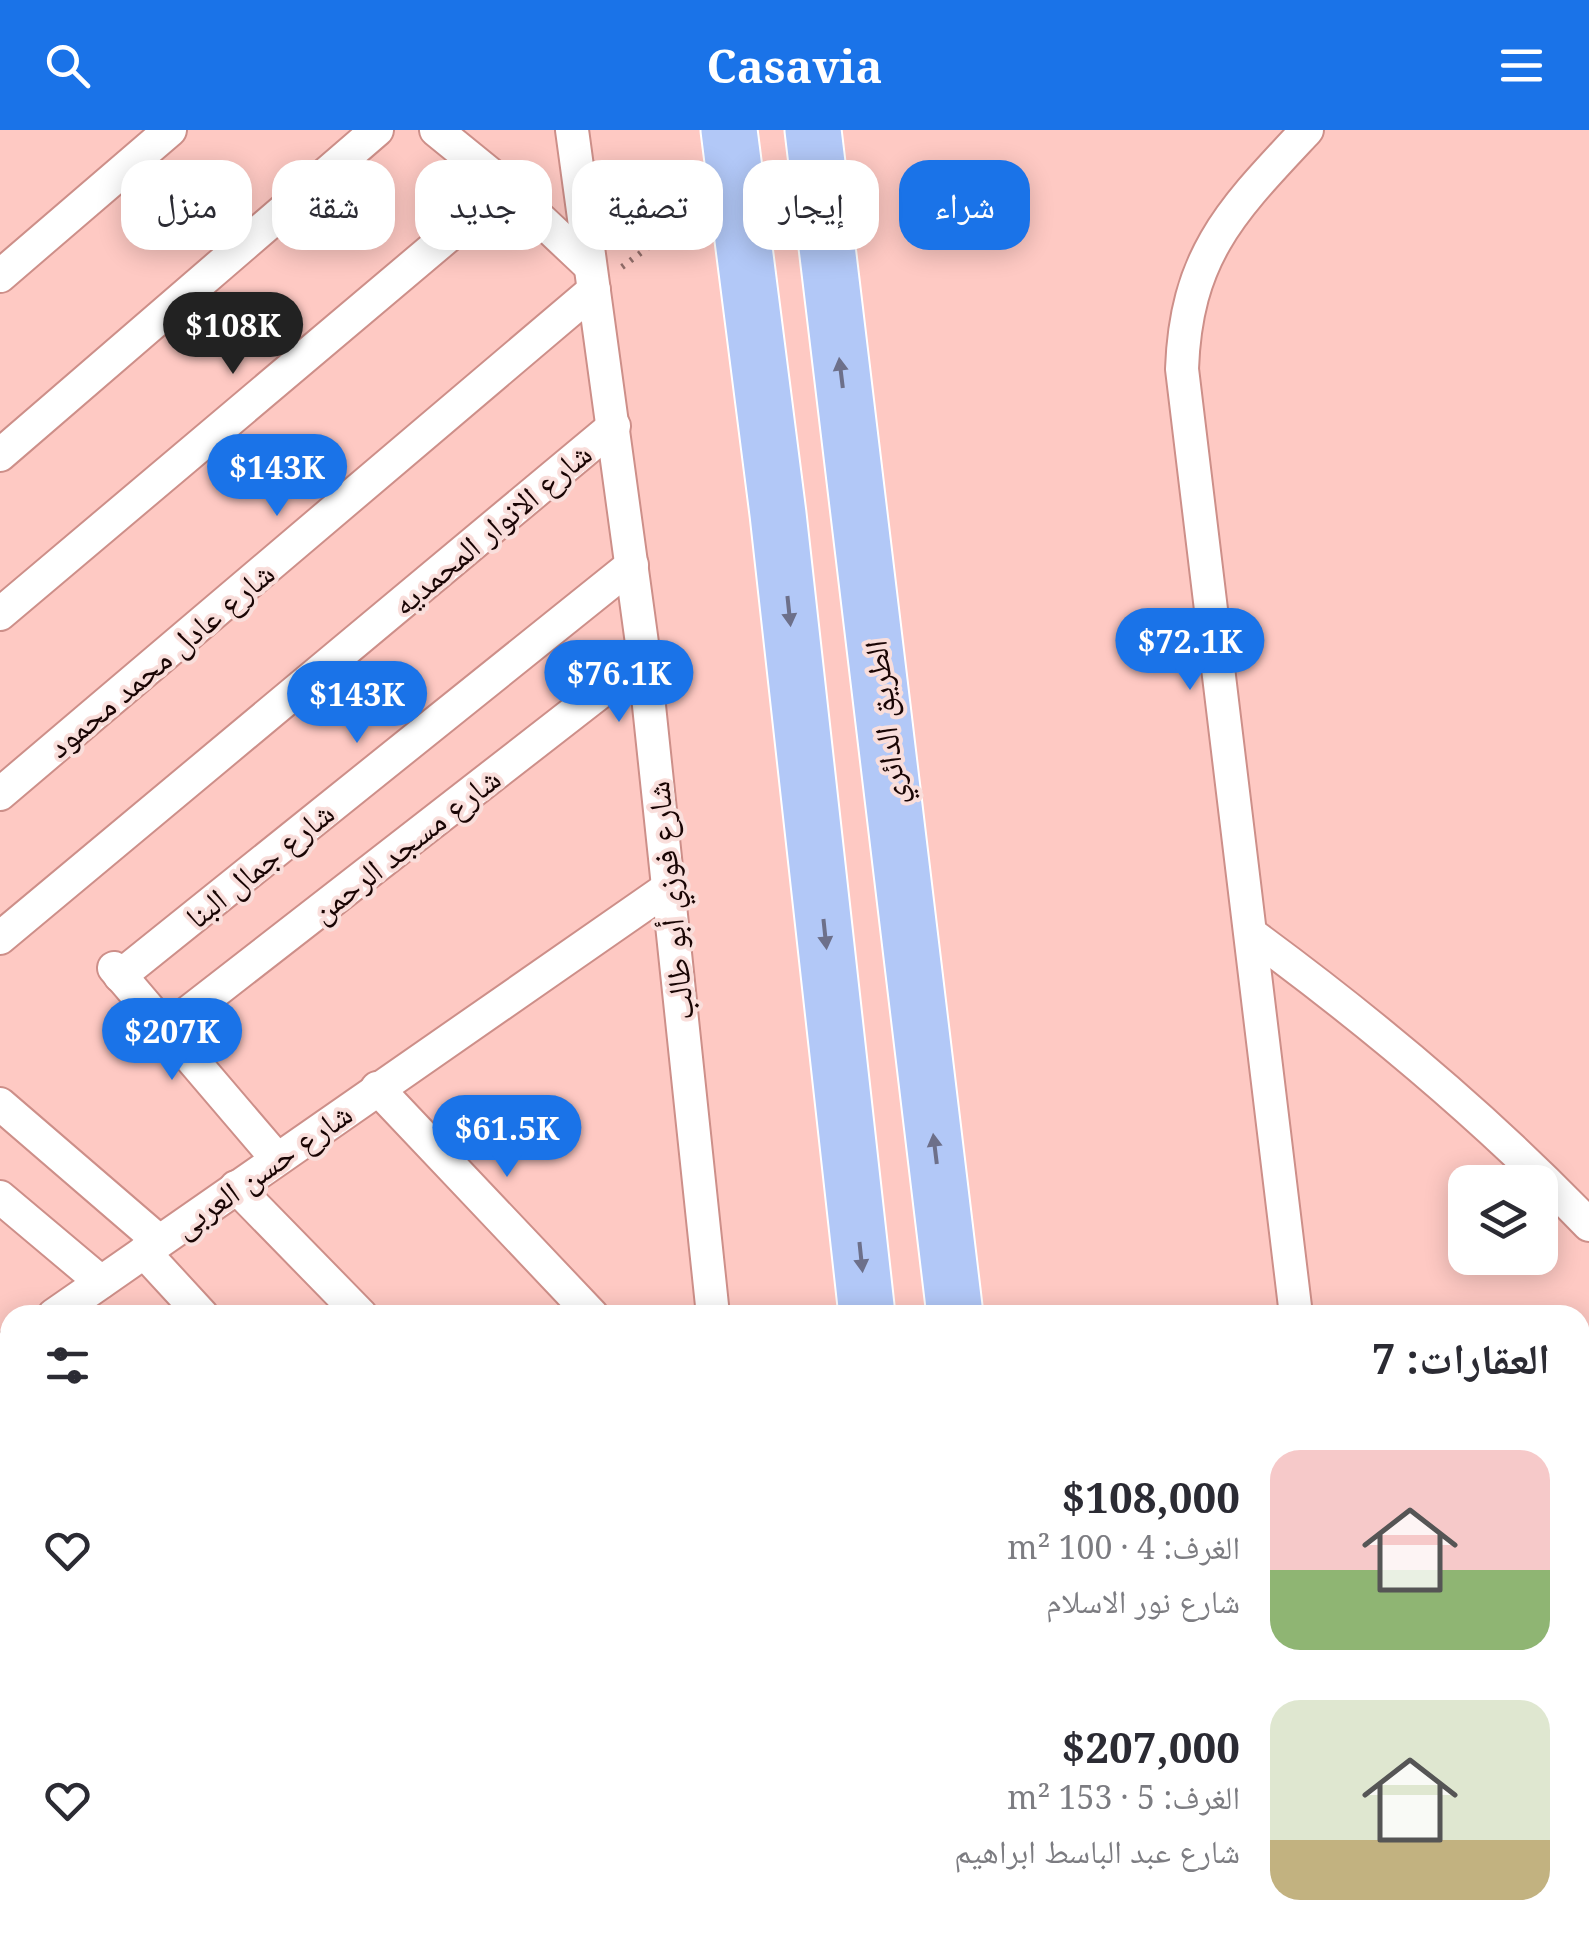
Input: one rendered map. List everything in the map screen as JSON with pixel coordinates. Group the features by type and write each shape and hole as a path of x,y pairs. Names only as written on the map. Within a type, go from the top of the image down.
{"highway":[{"name":"الطريق الدائري","path":"813,130 954,1305"},
{"path":"733,155 778,514 866,1305"}],"street":[{"path":"0,276 170,130"},
{"path":"0,455 376,130"},
{"path":"436,130 473,160"},
{"name":"شارع فوزي أبو طالب","path":"572,130 644,658 712,1305"},
{"path":"1295,1305 1182,369 1183,337 1198,275 1226,220 1307,130"},
{"path":"552,236 592,278"},
{"path":"0,614 431,250"},
{"name":"شارع عادل محمد محمود","path":"0,794 592,278"},
{"name":"شارع الانوار المحمديه","path":"0,938 614,426"},
{"name":"شارع جمال البنا","path":"167,1030 117,972 632,565"},
{"name":"شارع مسجد الرحمن","path":"167,1030 644,658"},
{"name":"شارع حسن العربى","path":"68,1305 668,888"},
{"path":"1251,934 1347,1004 1478,1118 1589,1224"},
{"path":"167,1030 277,1158"},
{"path":"378,1088 583,1305"},
{"path":"0,1104 152,1247 195,1305"},
{"path":"236,1187 352,1305"},
{"path":"0,1197 101,1282"}],"path":[{"path":"626,264 733,155"}]}
